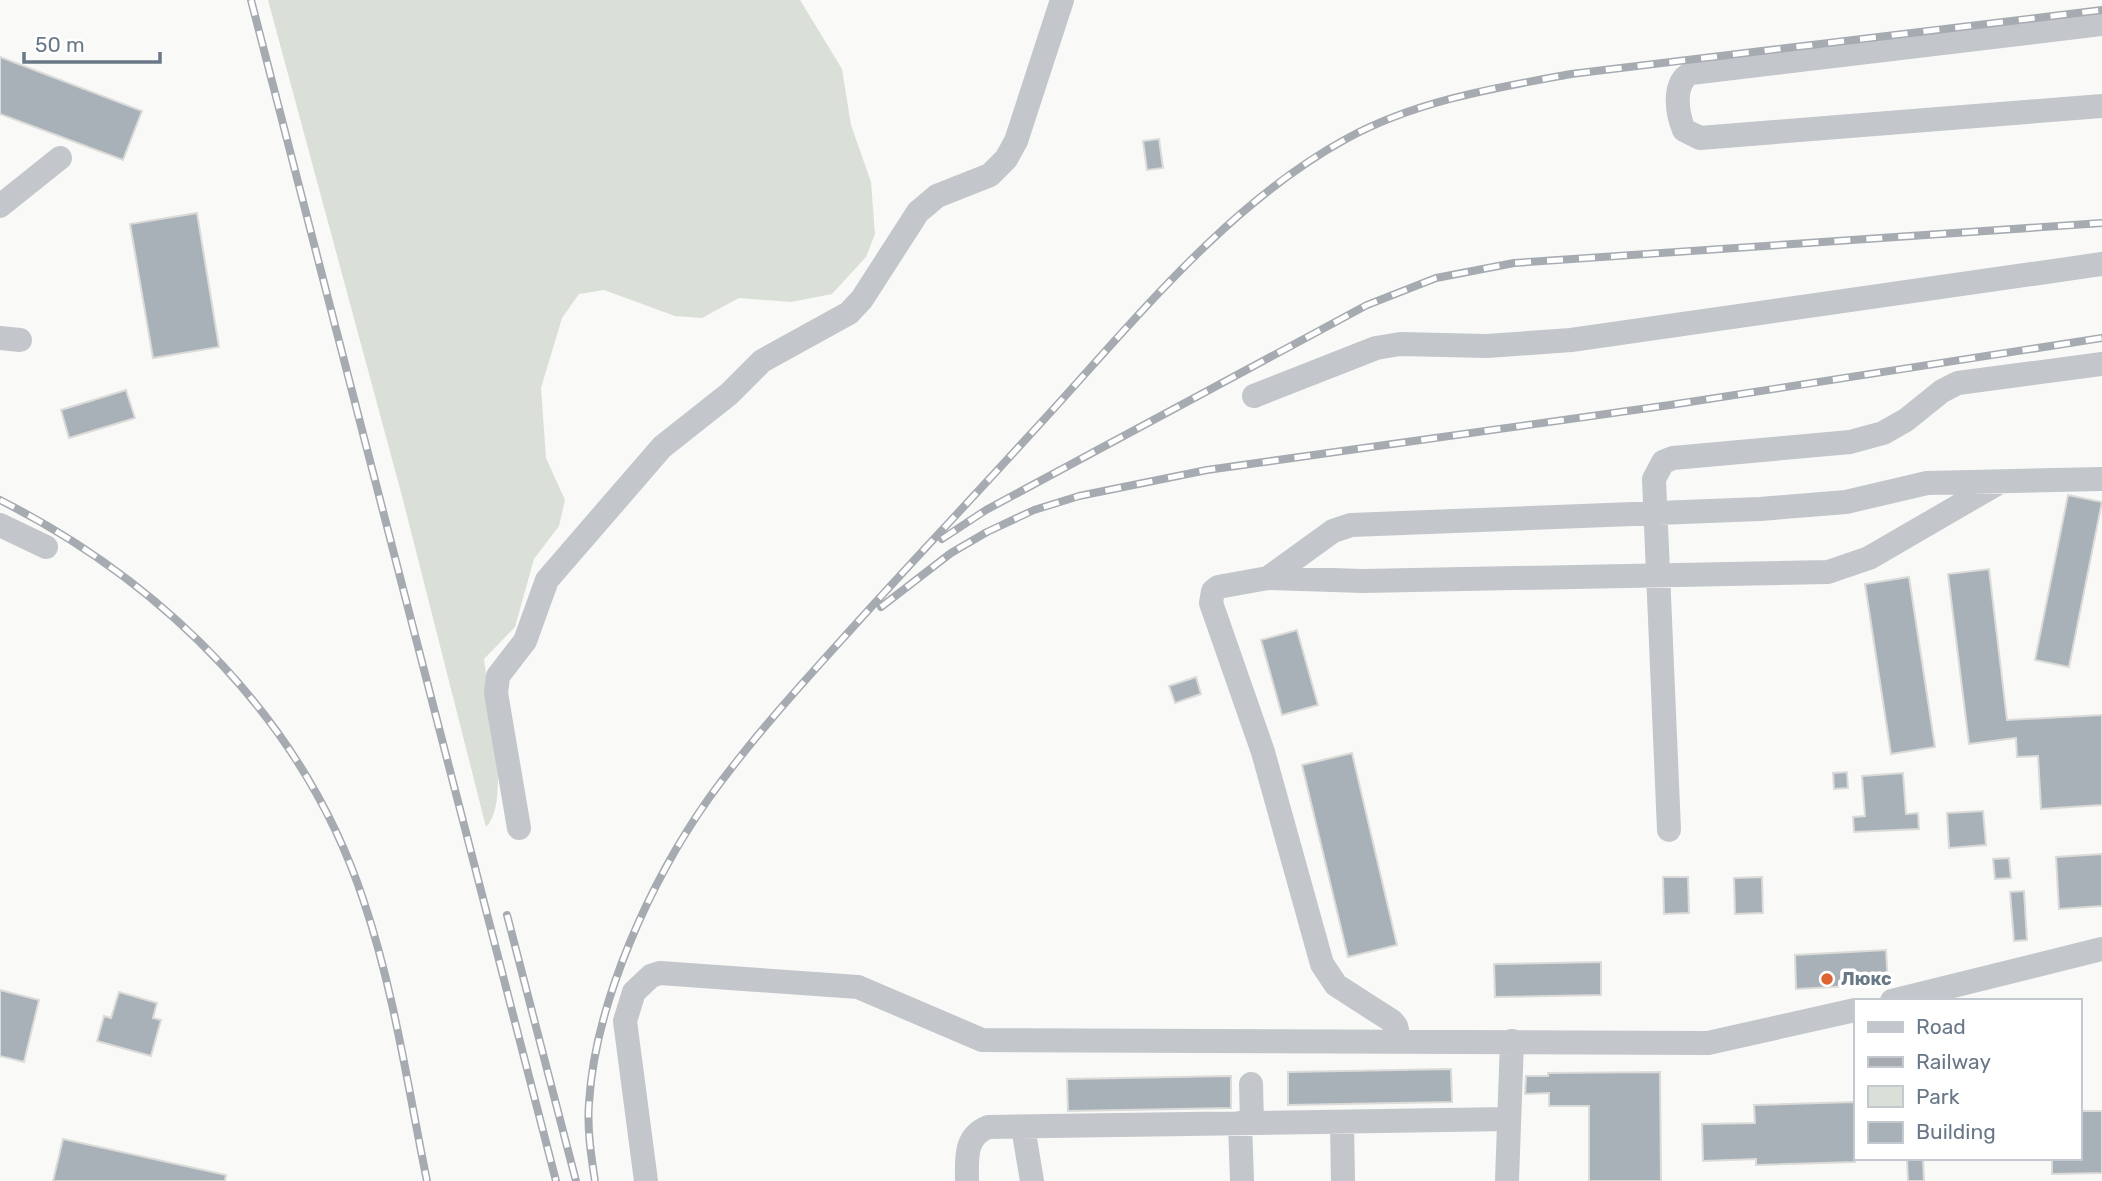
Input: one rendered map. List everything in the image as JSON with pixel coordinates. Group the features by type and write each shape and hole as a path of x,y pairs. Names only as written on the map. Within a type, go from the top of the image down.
{"street":[{"path":"519,828 496,693 498,676 525,641 547,580 677,433 729,394 762,361 781,348 833,325 849,313 862,299 918,212 937,196 990,175 1006,159 1016,141 1062,0"},
{"path":"2102,24 1691,73 1680,82 1678,92 1684,130 1700,138 2102,106"},
{"path":"0,206 60,158"},
{"path":"1254,396 1388,346 1487,346 1571,340 2102,264"},
{"path":"1669,830 1654,479 1663,462 1673,458 1850,442 1883,433 1906,420 1941,391 1958,383 2102,363"},
{"path":"1268,578 1333,531 1351,525 1655,513 1846,502 1927,483 2102,479"},
{"path":"1399,1039 1392,1021 1336,985 1322,964 1263,752 1211,603 1213,591 1218,587 1268,578 1363,581 1797,575 1850,566 1913,535 2000,482"},
{"path":"0,525 46,547"},
{"path":"1900,999 2102,949"},
{"path":"646,1181 625,1021 634,992 651,976 675,973 858,987 982,1040 1399,1039 1707,1042 1854,1010"},
{"path":"1507,1181 1512,1041"},
{"path":"1242,1181 1251,1084"},
{"path":"967,1181 967,1149 979,1131 988,1127 1509,1119"},
{"path":"1342,1122 1343,1181"},
{"path":"1023,1127 1032,1181"}],"green space":[{"path":"268,0 800,0 842,69 851,125 871,182 875,234 866,257 832,294 791,302 739,298 702,318 675,316 604,290 579,294 562,318 541,388 546,458 565,500 559,526 534,559 515,627 484,659 498,773 494,814 486,827 402,496"}],"building":[{"path":"0,57 142,111 123,160 0,114"},
{"path":"1159,139 1163,168 1147,170 1143,141"},
{"path":"197,213 219,347 153,358 130,224"},
{"path":"126,390 135,418 69,438 61,410"},
{"path":"2068,495 2102,502 2069,667 2035,660"},
{"path":"1989,569 2007,720 2102,715 2102,805 2041,809 2038,756 2017,757 2016,738 1969,744 1948,574"},
{"path":"1909,577 1935,747 1891,754 1865,584"},
{"path":"1297,630 1318,705 1282,715 1261,640"},
{"path":"1196,677 1201,694 1175,703 1169,686"},
{"path":"1352,753 1397,945 1348,957 1302,765"},
{"path":"1847,772 1848,788 1834,789 1833,773"},
{"path":"1903,773 1906,814 1918,813 1919,829 1854,832 1853,817 1865,816 1862,776"},
{"path":"1983,811 1986,845 1949,848 1947,813"},
{"path":"2102,854 2102,906 2059,909 2056,857"},
{"path":"2009,858 2011,878 1995,879 1993,859"},
{"path":"1663,877 1688,877 1689,913 1664,914"},
{"path":"1762,877 1763,913 1735,914 1734,878"},
{"path":"2024,891 2027,940 2014,941 2010,892"},
{"path":"1886,950 1888,984 1796,989 1795,955"},
{"path":"1601,962 1601,995 1495,997 1494,964"},
{"path":"0,990 39,1000 24,1062 0,1056"},
{"path":"119,992 157,1003 153,1018 161,1020 151,1056 97,1041 104,1016 111,1018"},
{"path":"1451,1069 1452,1102 1288,1105 1288,1072"},
{"path":"1660,1072 1661,1181 1589,1181 1589,1106 1549,1106 1549,1093 1525,1094 1526,1076 1548,1076 1548,1073"},
{"path":"1231,1076 1231,1108 1068,1111 1067,1079"},
{"path":"1854,1102 1855,1162 1756,1165 1756,1159 1703,1161 1702,1124 1755,1123 1754,1105"},
{"path":"2081,1111 2102,1111 2102,1173 2052,1174 2052,1160 2081,1160"},
{"path":"63,1139 226,1175 225,1181 53,1181"},
{"path":"1907,1160 1923,1160 1924,1181 1908,1181"}],"railway":[{"path":"251,0 556,1181"},
{"path":"595,1181 589,1113 594,1064 602,1024 614,984 647,904 687,831 709,798 758,735 890,586 1175,276 1256,200 1300,167 1372,126 1427,105 1484,91 1571,74 2102,10"},
{"path":"942,539 986,510 1367,305 1436,278 1514,263 2102,223"},
{"path":"881,607 951,553 987,532 1034,510 1079,496 1207,470 1670,405 2102,338"},
{"path":"0,500 61,534 119,573 173,617 222,665 267,718 306,775 338,836 375,936 400,1040 427,1181"},
{"path":"507,915 576,1181"}],"place":[{"name":"Люкс","path":"1827,979"}]}
